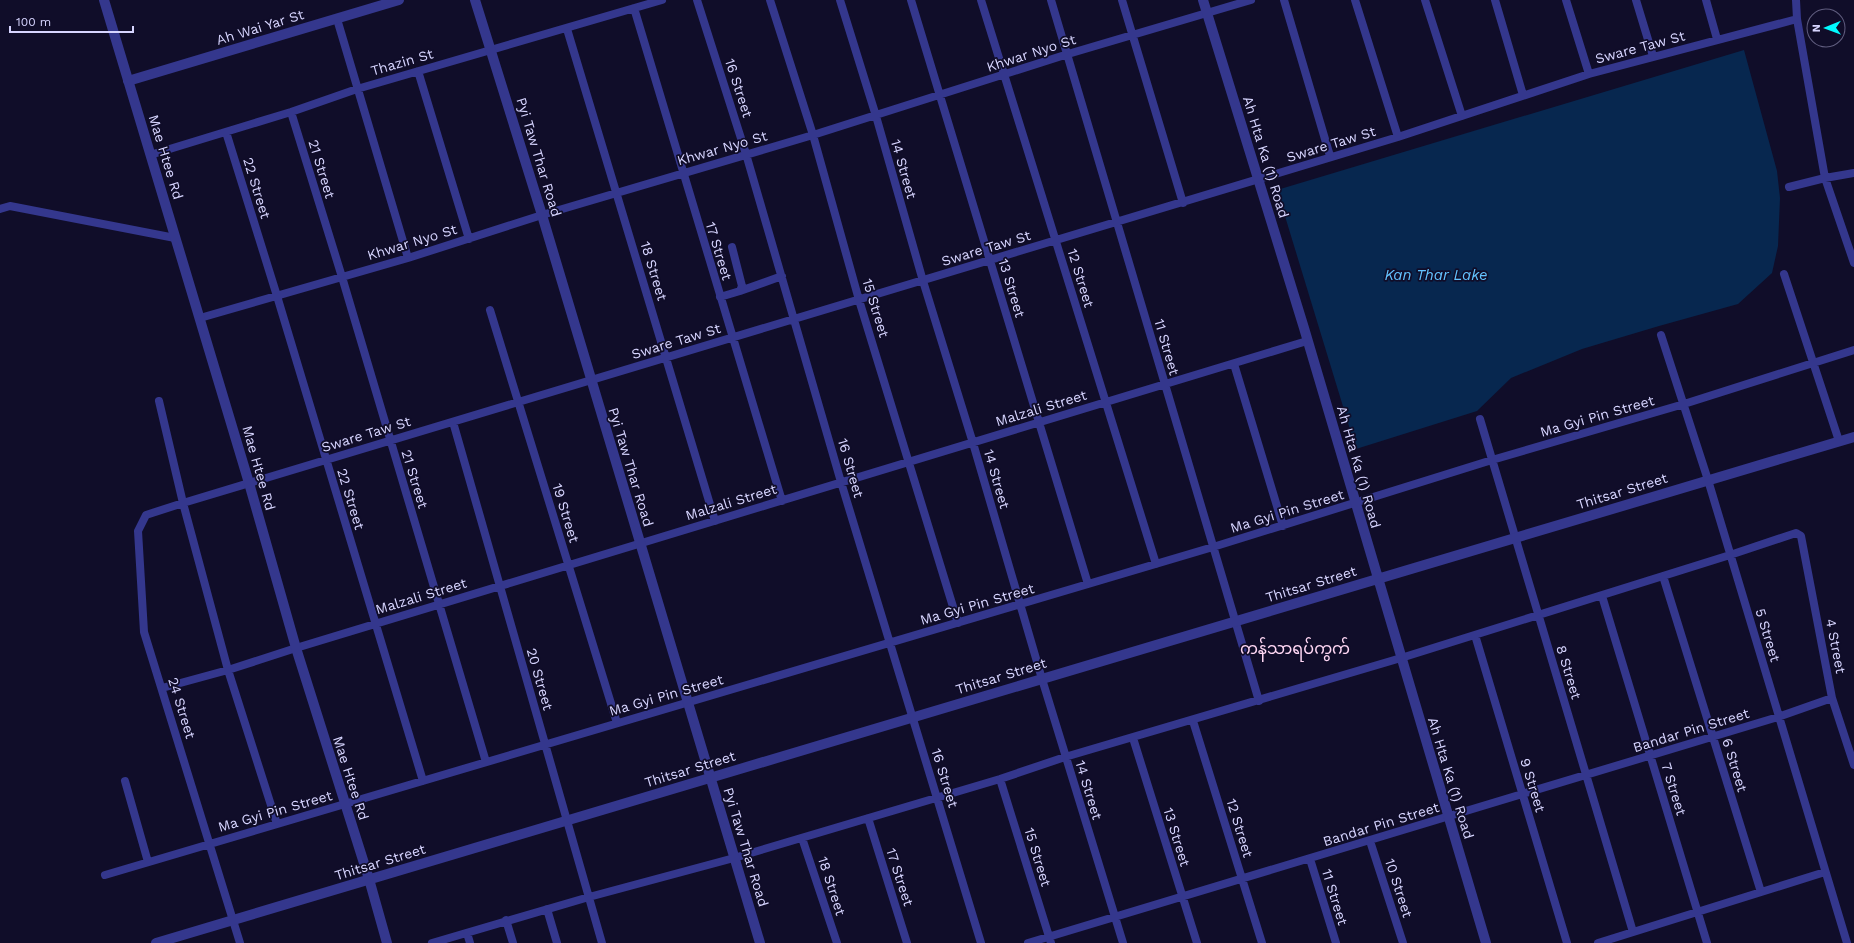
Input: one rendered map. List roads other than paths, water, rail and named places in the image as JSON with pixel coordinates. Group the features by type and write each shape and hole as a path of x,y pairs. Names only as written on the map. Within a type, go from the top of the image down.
{"street":[{"name":"Mae Htee Rd","path":"104,0 249,483 296,648 344,804 369,879 387,943"},
{"name":"Ah Wai Yar St","path":"128,81 400,0"},
{"name":"Pyi Taw Thar Road","path":"475,0 542,215 760,943"},
{"name":"Thazin St","path":"150,154 290,112 357,89 567,29 662,0"},
{"name":"16 Street","path":"697,0 746,154 841,482 981,943"},
{"name":"15 Street","path":"770,0 813,135 859,300 958,623"},
{"name":"14 Street","path":"840,0 876,116 923,281 973,443 1042,679 1122,943"},
{"name":"13 Street","path":"911,0 1088,584"},
{"name":"12 Street","path":"981,0 1156,564"},
{"name":"11 Street","path":"1051,0 1259,701"},
{"path":"1122,0 1182,203"},
{"name":"Ah Hta Ka (1) Road","path":"1203,0 1259,180 1486,943"},
{"name":"Khwar Nyo St","path":"200,318 408,258 542,215 876,116 1068,54 1251,0"},
{"path":"1284,0 1330,156"},
{"path":"1355,0 1398,137"},
{"path":"1425,0 1462,116"},
{"path":"1495,0 1523,95"},
{"path":"1566,0 1589,74"},
{"path":"1636,0 1653,56"},
{"path":"1706,0 1717,39"},
{"path":"1796,0 1797,19 1825,178 1854,263"},
{"name":"17 Street","path":"634,8 682,173 782,501"},
{"path":"337,19 408,258"},
{"name":"Sware Taw St","path":"183,503 1259,180 1330,156 1398,137 1589,74 1797,19"},
{"name":"18 Street","path":"567,29 715,521"},
{"path":"418,71 469,239"},
{"name":"21 Street","path":"290,112 342,277 486,762"},
{"name":"22 Street","path":"226,132 423,781"},
{"path":"1789,187 1825,178 1854,173"},
{"path":"0,209 10,206 175,238"},
{"path":"732,246 742,286 740,291"},
{"path":"1784,274 1839,441"},
{"path":"720,297 782,276"},
{"name":"19 Street","path":"490,310 617,723"},
{"name":"5 Street","path":"1661,335 1708,480 1847,943"},
{"name":"Malzali Street","path":"162,688 228,670 439,604 1307,341"},
{"name":"Ma Gyi Pin Street","path":"105,875 1283,526 1492,460 1684,404 1854,350"},
{"path":"1234,364 1283,526"},
{"path":"159,401 183,503 228,670 277,824"},
{"name":"8 Street","path":"1480,419 1633,932"},
{"name":"20 Street","path":"453,422 602,943"},
{"name":"Thitsar Street","path":"156,943 1854,436"},
{"name":"24 Street","path":"183,503 146,515 138,531 144,632 240,943"},
{"name":"4 Street","path":"1730,556 1796,533 1801,536 1832,698 1854,765"},
{"path":"432,943 506,920 734,858 937,798 1066,757 1193,721 1730,556"},
{"name":"6 Street","path":"1663,576 1761,892"},
{"name":"7 Street","path":"1602,596 1708,943"},
{"name":"9 Street","path":"1475,635 1567,943"},
{"name":"Bandar Pin Street","path":"1028,943 1050,940 1115,917 1778,717 1832,698"},
{"name":"12 Street","path":"1193,721 1262,943"},
{"name":"13 Street","path":"1133,738 1197,943"},
{"name":"15 Street","path":"1000,779 1050,940"},
{"path":"125,781 148,862"},
{"name":"17 Street","path":"868,818 907,943"},
{"name":"18 Street","path":"802,838 837,943"},
{"name":"10 Street","path":"1370,840 1403,943"},
{"name":"11 Street","path":"1310,859 1336,943"},
{"path":"1598,943 1826,872"},
{"path":"547,909 557,943"},
{"path":"506,920 513,943"},
{"path":"467,933 470,943"}],"water":[{"name":"Kan Thar Lake","path":"1744,50 1777,171 1780,198 1778,246 1772,273 1738,304 1582,349 1511,378 1477,411 1356,449 1277,190"}],"district":[{"name":"ကန်သာရပ်ကွက်","path":"1295,648"}]}
